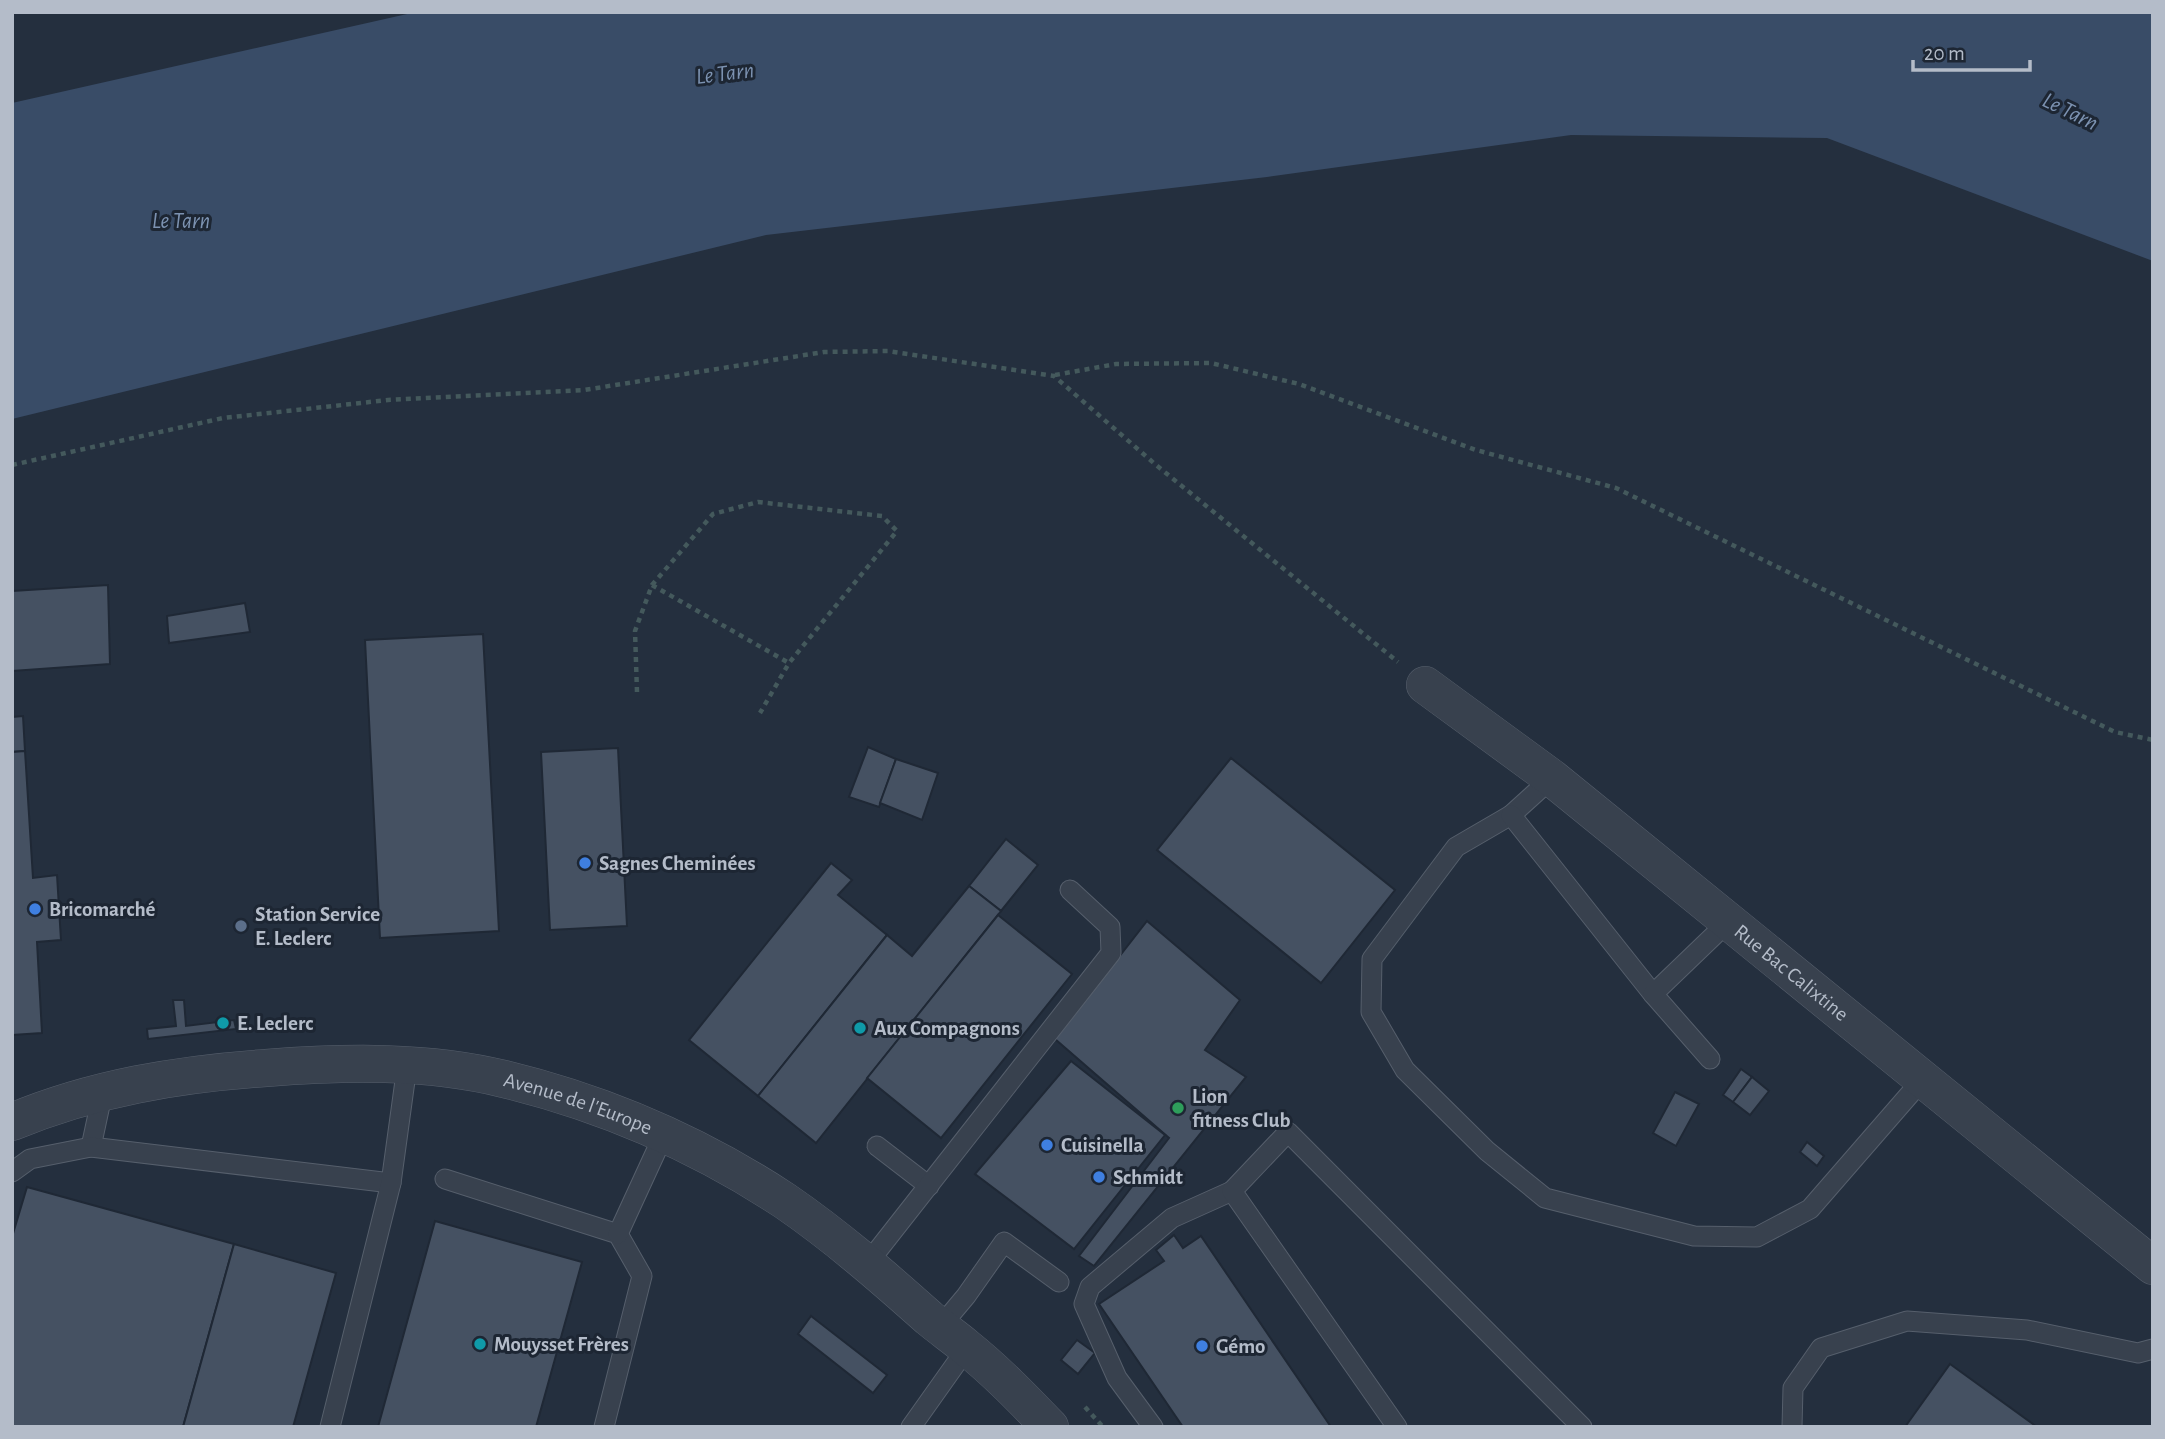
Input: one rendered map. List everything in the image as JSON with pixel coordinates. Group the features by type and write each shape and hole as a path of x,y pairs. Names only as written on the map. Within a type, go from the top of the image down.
{"street":[{"name":"Rue Bac Calixtine","path":"1426,685 1552,778 2153,1266"},
{"name":"Avenue de l'Europe","path":"12,1122 50,1106 103,1091 180,1076 245,1069 366,1064 407,1066 503,1079 641,1123 716,1161 785,1202 867,1264 953,1337 1050,1427"}],"lane":[{"path":"1552,778 1511,815 1456,847 1372,959 1371,1012 1405,1070 1487,1151 1545,1198 1694,1236 1757,1237 1810,1209 1923,1079"},
{"path":"1511,815 1653,993 1710,1059"},
{"path":"867,1264 1111,953 1110,927 1070,890"},
{"path":"1653,993 1728,921"},
{"path":"330,1427 391,1182 407,1066"},
{"path":"91,1147 103,1091"},
{"path":"1153,1427 1116,1378 1084,1304 1090,1287 1172,1218 1232,1191 1288,1132 1583,1427"},
{"path":"618,1234 664,1134"},
{"path":"877,1146 929,1186"},
{"path":"12,1172 30,1159 91,1147 391,1182"},
{"path":"445,1179 618,1234 642,1276 604,1427"},
{"path":"1232,1191 1397,1427"},
{"path":"911,1427 953,1337 966,1296 1004,1242 1059,1282"},
{"path":"1792,1427 1793,1388 1821,1348 1908,1321 2027,1330 2138,1353 2153,1349"}],"path":[{"path":"12,466 223,418 388,400 584,390 824,352 888,352 1054,376 1115,364 1211,363 1299,384 1476,450 1616,488 2115,732 2153,740"},
{"path":"1054,376 1156,465 1426,685"},
{"path":"637,692 635,631 652,585 713,514 758,502 882,516 897,531 789,663 760,713"},
{"path":"652,585 789,663"}],"water":[{"name":"Le Tarn","path":"416,12 2153,12 2153,261 1827,138 1571,135 1267,177 766,235 12,419 12,103"}],"building":[{"path":"108,585 110,664 12,671 12,591"},
{"path":"245,603 250,632 169,643 167,616"},
{"path":"483,634 499,931 380,938 365,640"},
{"path":"23,716 25,751 12,752 12,717"},
{"path":"868,747 896,759 879,807 849,797"},
{"name":"Sagnes Cheminées","path":"618,748 627,926 550,930 541,752"},
{"name":"Bricomarché","path":"25,751 33,878 57,875 61,940 37,942 42,1033 12,1035 12,752"},
{"path":"1231,758 1395,890 1321,983 1157,850"},
{"path":"896,759 938,773 922,820 880,803"},
{"path":"1006,839 1038,865 1001,911 969,886"},
{"path":"831,863 852,880 838,895 887,935 758,1096 689,1040"},
{"name":"Aux Compagnons","path":"969,886 1001,911 816,1143 758,1096 887,935 912,956"},
{"path":"998,915 1072,974 941,1138 867,1078"},
{"name":"Lion fitness Club","path":"1147,921 1240,1000 1205,1050 1246,1077 1094,1266 1079,1256 1169,1138 1055,1039"},
{"name":"E. Leclerc","path":"173,1000 184,1000 186,1026 234,1020 236,1029 148,1039 147,1029 176,1026"},
{"path":"1071,1061 1165,1135 1074,1249 975,1174"},
{"path":"1741,1069 1752,1077 1733,1102 1723,1095"},
{"path":"1752,1077 1769,1091 1750,1115 1733,1102"},
{"path":"1675,1092 1699,1104 1676,1146 1653,1133"},
{"path":"1807,1142 1824,1156 1817,1166 1800,1152"},
{"path":"27,1187 234,1244 183,1427 12,1427 12,1237"},
{"name":"Mouysset Frères","path":"435,1221 582,1262 536,1427 378,1427"},
{"name":"Gémo","path":"1174,1235 1183,1248 1201,1236 1331,1427 1183,1427 1099,1304 1164,1261 1156,1250"},
{"path":"234,1244 336,1273 293,1427 183,1427"},
{"path":"811,1316 887,1375 873,1393 798,1334"},
{"path":"1077,1340 1095,1353 1078,1374 1061,1360"},
{"path":"1950,1364 2037,1427 1905,1427"}],"place":[{"name":"Sagnes Cheminées","path":"585,863"},
{"name":"Bricomarché","path":"35,909"},
{"name":"Station Service E. Leclerc","path":"241,926"},
{"name":"E. Leclerc","path":"223,1023"},
{"name":"Aux Compagnons","path":"860,1028"},
{"name":"Lion fitness Club","path":"1178,1108"},
{"name":"Cuisinella","path":"1047,1145"},
{"name":"Schmidt","path":"1099,1177"},
{"name":"Mouysset Frères","path":"480,1344"},
{"name":"Gémo","path":"1202,1346"}]}
